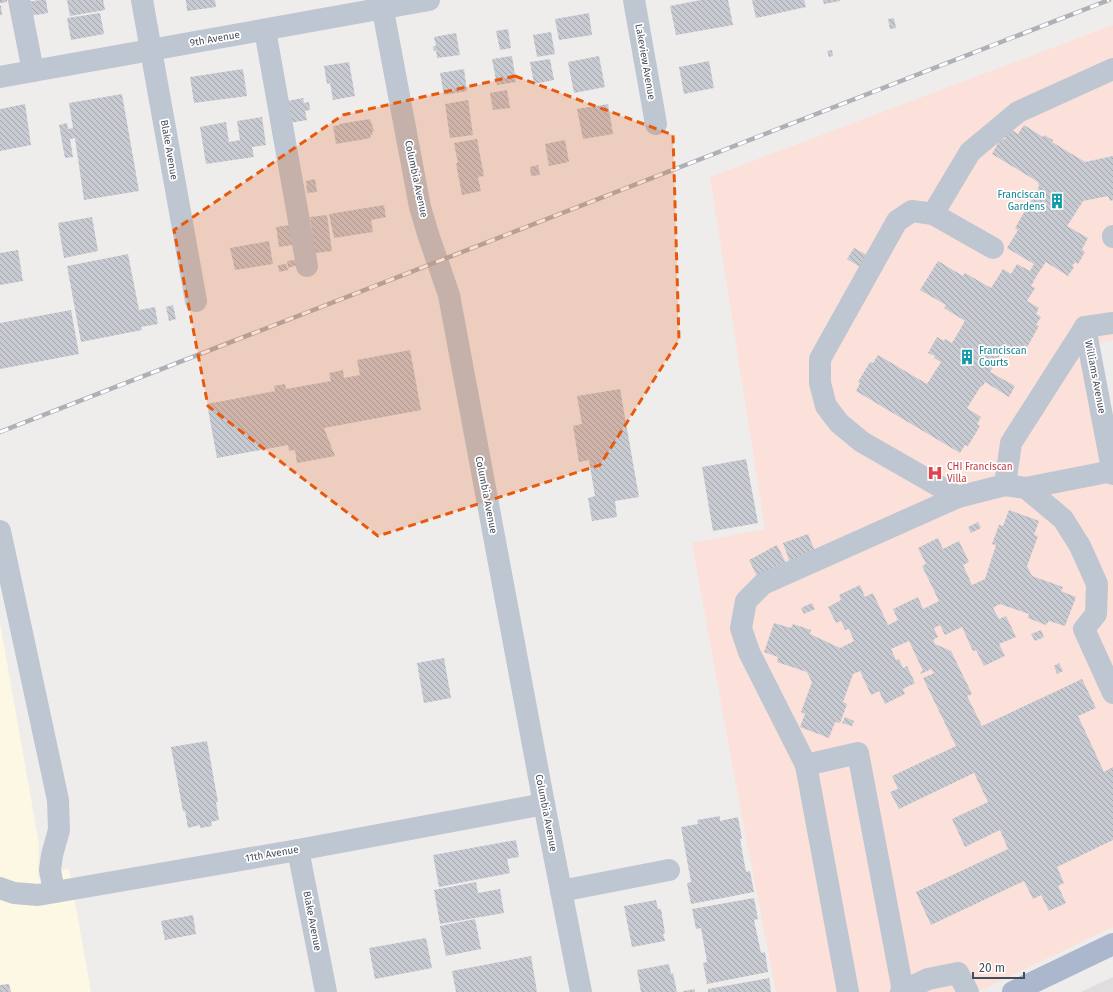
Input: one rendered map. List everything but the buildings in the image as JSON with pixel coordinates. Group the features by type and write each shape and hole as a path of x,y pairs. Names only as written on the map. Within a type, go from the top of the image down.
{"main road":[{"path":"1014,992 1113,944"}],"street":[{"path":"19,0 33,71"},
{"name":"Blake Avenue","path":"142,0 196,301"},
{"name":"9th Avenue","path":"0,77 265,30 382,4 429,0"},
{"name":"Lakeview Avenue","path":"634,0 656,124"},
{"name":"Columbia Avenue","path":"382,4 420,207 449,295 544,804 581,992"},
{"path":"265,30 307,266"},
{"path":"933,214 970,152 1018,112 1113,69"},
{"path":"958,496 862,442 839,423 826,406 820,383 820,359 897,221 912,211 933,214 992,248"},
{"path":"1113,323 1085,327 1011,443 1016,487 1063,519 1080,546 1105,600 1084,629 1113,692"},
{"name":"Williams Avenue","path":"1085,327 1113,473"},
{"path":"848,992 806,765 749,652 741,628 746,601 764,584 958,496 1113,473"},
{"path":"0,531 58,800 59,830 52,855 50,870 54,892"},
{"path":"806,765 858,753 902,992 928,979 958,973 968,992"},
{"name":"11th Avenue","path":"0,888 14,893 38,895 298,850 544,804"},
{"name":"Blake Avenue","path":"298,850 326,992"},
{"path":"561,891 668,870"}],"highlighted area":[{"path":"515,76 673,135 679,340 600,465 378,536 208,406 174,230 343,115"}],"shaded area":[{"name":"CHI Franciscan Villa","path":"1113,25 1113,340 1099,343 1113,416 1113,927 977,992 776,992 738,796 692,543 765,529 710,177"},
{"path":"0,623 39,844 38,878 69,868 91,992 0,992"},
{"path":"1113,977 1113,992 1081,992"}],"railway":[{"path":"0,432 1109,0"}],"place":[{"name":"Franciscan Gardens","path":"1057,201"},
{"name":"Franciscan Courts","path":"967,357"},
{"name":"CHI Franciscan Villa","path":"935,473"}]}
